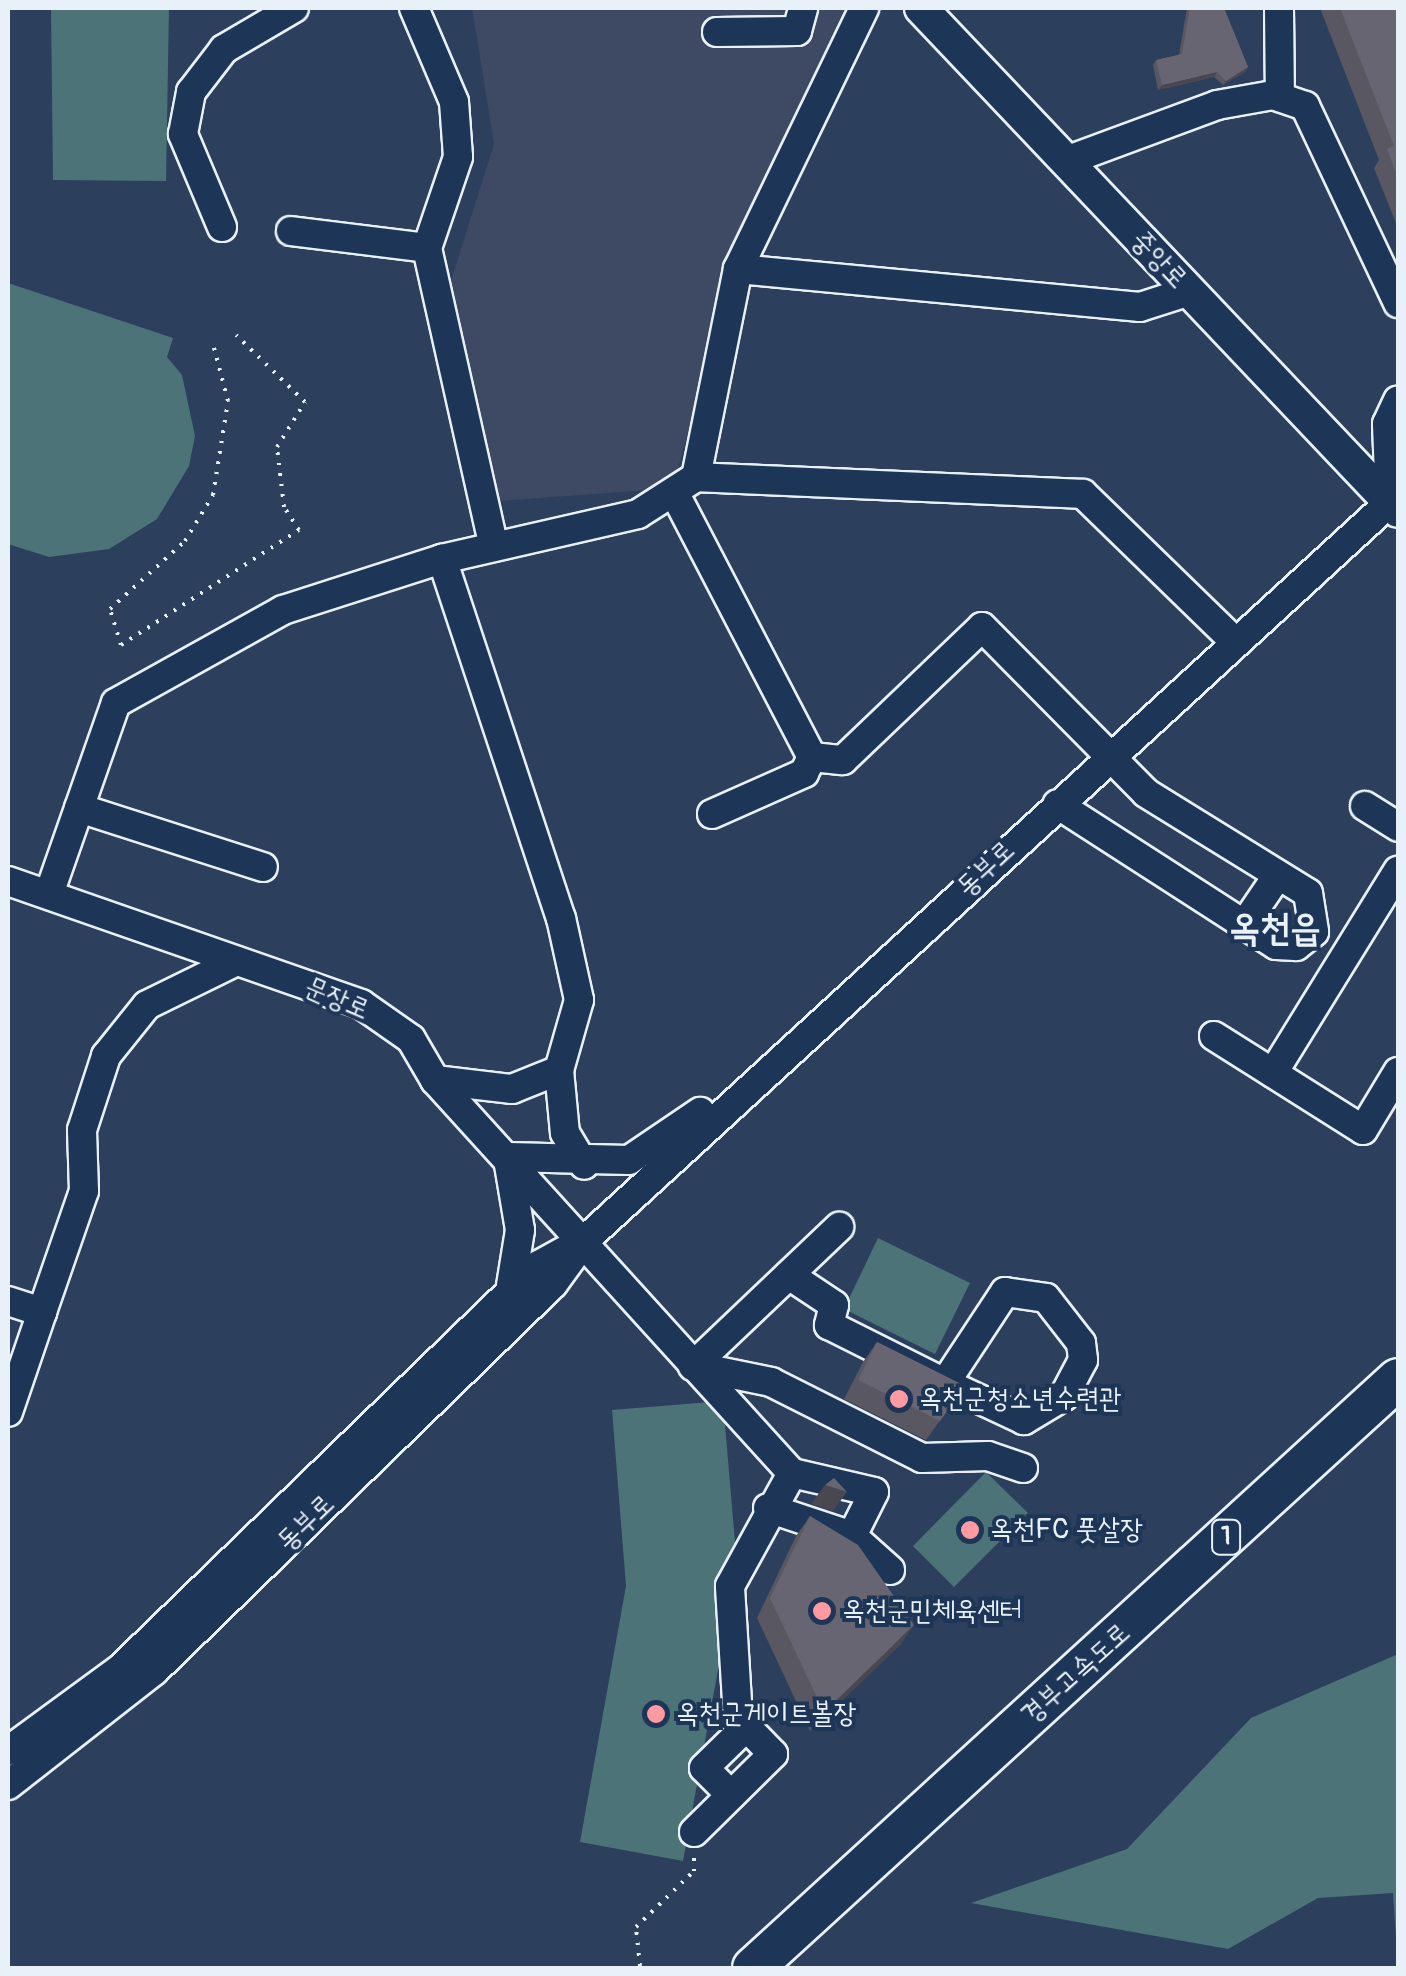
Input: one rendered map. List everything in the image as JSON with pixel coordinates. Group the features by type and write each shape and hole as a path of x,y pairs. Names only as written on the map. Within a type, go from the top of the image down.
{"highway":[{"name":"경부고속도로","path":"754,1968 1398,1379"},
{"name":"경부고속도로","path":"794,1968 1398,1416"}],"main road":[{"name":"중앙로","path":"921,8 1396,502"}],"street":[{"path":"222,227 183,134 191,92 224,49 294,8"},
{"path":"414,8 454,102 458,157 427,248 494,548"},
{"path":"717,32 797,31 803,8"},
{"path":"812,757 685,485 738,268 864,8"},
{"path":"1280,8 1280,97"},
{"path":"1066,161 1218,106 1280,97 1305,106 1323,135 1398,303"},
{"path":"291,231 427,248"},
{"path":"738,268 1140,308 1190,291"},
{"path":"1396,502 1388,424 1398,400"},
{"path":"49,894 116,703 283,610 442,559 638,514 685,485 1083,494 1235,642"},
{"name":"동부로","path":"8,1751 120,1668 510,1292 585,1240 1107,758 1396,502"},
{"path":"442,559 560,918 579,1000 559,1070 565,1133 584,1165"},
{"path":"812,757 843,760 982,627 1107,758 1311,897 1318,919 1303,944 1270,942 1057,804"},
{"path":"712,814 804,773 812,757"},
{"path":"1365,806 1398,827"},
{"path":"79,808 264,868"},
{"path":"1273,1073 1398,871"},
{"path":"1244,925 1278,875"},
{"name":"문장로","path":"8,880 361,1004 411,1039 435,1080 585,1240 792,1473"},
{"path":"8,1412 84,1191 82,1130 106,1056 147,1005 237,960"},
{"path":"1214,1036 1363,1130 1398,1072"},
{"path":"435,1080 512,1090 559,1070"},
{"path":"510,1292 520,1230 508,1158 584,1165 629,1160 706,1108 720,1114"},
{"path":"693,1366 838,1226"},
{"name":"동부로","path":"8,1785 154,1672 552,1284 585,1240"},
{"path":"789,1275 834,1305 829,1325 945,1382 1024,1420 1064,1396 1084,1360 1081,1343 1046,1298 1004,1292 945,1382"},
{"path":"8,1301 42,1312"},
{"path":"693,1366 771,1382 922,1458 988,1456 1023,1468"},
{"path":"694,1832 772,1754 738,1718 730,1586 768,1508 792,1473 874,1492 852,1536"},
{"path":"768,1508 852,1536 890,1570"},
{"path":"731,1795 704,1768 746,1726"}],"path":[{"path":"214,348 228,401 214,495 185,541 110,609 121,644 299,530 284,507 278,447 305,402 236,335"},
{"path":"640,1966 636,1927 694,1871 694,1832"}],"shaded area":[{"path":"472,8 845,8 744,223 678,469 664,489 499,501 450,284 494,144"}],"green space":[{"path":"51,8 169,8 166,181 53,180"},
{"path":"8,283 173,338 167,357 182,375 195,436 189,466 157,519 109,549 49,557 8,544"},
{"path":"878,1238 970,1283 935,1354 844,1309"},
{"name":"옥천군게이트볼장","path":"723,1401 737,1566 683,1861 580,1842 626,1586 612,1410"},
{"name":"옥천FC 풋살장","path":"986,1472 1028,1513 954,1587 913,1546"},
{"path":"1398,1654 1398,1968 1393,1893 1318,1898 1228,1949 971,1903 1127,1849 1251,1718"}],"building":[{"path":"1190,8 1224,8 1248,67 1226,81 1217,72 1162,85 1156,60 1182,54"},
{"path":"1340,8 1398,8 1398,178 1387,149 1394,146"},
{"path":"877,1342 965,1386 940,1421 858,1380"},
{"path":"834,1478 847,1492 825,1485"},
{"name":"옥천군민체육센터","path":"810,1516 858,1545 914,1625 824,1712 770,1598"}],"place":[{"name":"옥천군청소년수련관","path":"899,1399"},
{"name":"옥천FC 풋살장","path":"970,1530"},
{"name":"옥천군민체육센터","path":"822,1611"},
{"name":"옥천군게이트볼장","path":"656,1714"}],"district":[{"name":"옥천읍","path":"1275,929"}]}
